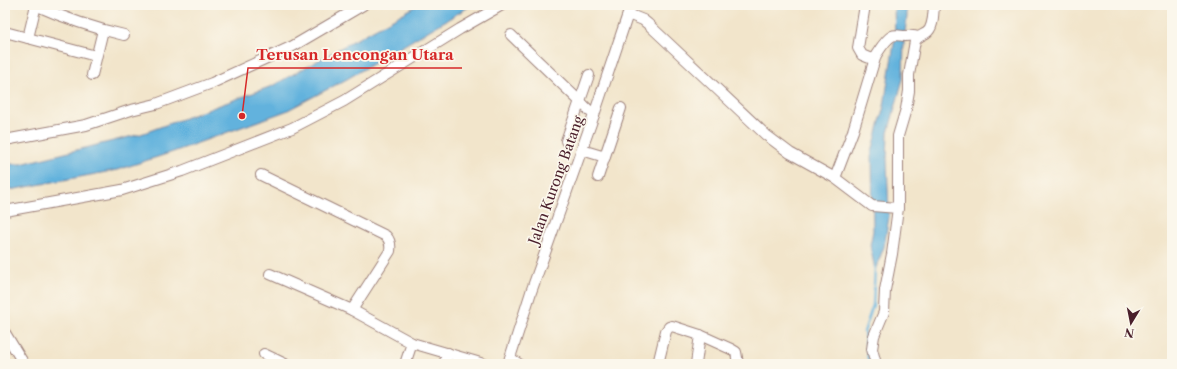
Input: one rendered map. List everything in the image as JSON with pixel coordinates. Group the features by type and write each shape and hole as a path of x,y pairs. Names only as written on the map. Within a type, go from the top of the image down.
{"street":[{"path":"28,38 36,5 57,15 103,30 124,35"},
{"path":"57,15 60,5"},
{"path":"5,140 86,125 170,99 212,83 293,46 363,5"},
{"path":"5,211 122,190 182,172 292,128 344,101 460,29 502,5"},
{"path":"864,5 858,48 862,55 874,60"},
{"path":"876,364 872,349 874,336 884,312 885,290 892,254 898,136 906,109 909,91 908,75 915,41 918,37 930,30 934,5"},
{"path":"629,9 648,24 766,135 790,153 835,178 872,206 895,208"},
{"name":"Jalan Kurong Batang","path":"509,361 531,292 582,150 629,9"},
{"path":"92,75 103,30"},
{"path":"5,32 96,56"},
{"path":"511,35 594,115"},
{"path":"835,178 855,125 874,60 880,49 891,36 894,35 910,35 918,37"},
{"path":"566,141 589,75"},
{"path":"598,177 621,108"},
{"path":"582,150 605,157"},
{"path":"260,175 374,231 381,233 388,239 390,250 352,310"},
{"path":"270,274 352,310 412,343 484,364"},
{"path":"658,364 666,331 672,326 727,346 736,352 738,364"},
{"path":"5,333 24,364"},
{"path":"696,364 700,335"},
{"path":"405,364 412,343"},
{"path":"264,354 285,364"},
{"path":"444,364 448,354"},
{"path":"509,361 519,364"}],"water":[{"path":"418,5 472,5 347,79 286,111 173,152 117,170 5,191 5,164 21,164 141,134 272,86"},
{"path":"894,5 907,5 903,79 888,133 887,160 889,217 884,247 875,270 870,245 873,231 872,152 884,106 895,38"}],"waterway":[{"path":"869,364 864,332 873,305 875,267"}],"place":[{"name":"Terusan Lencongan Utara","path":"242,116"}]}
